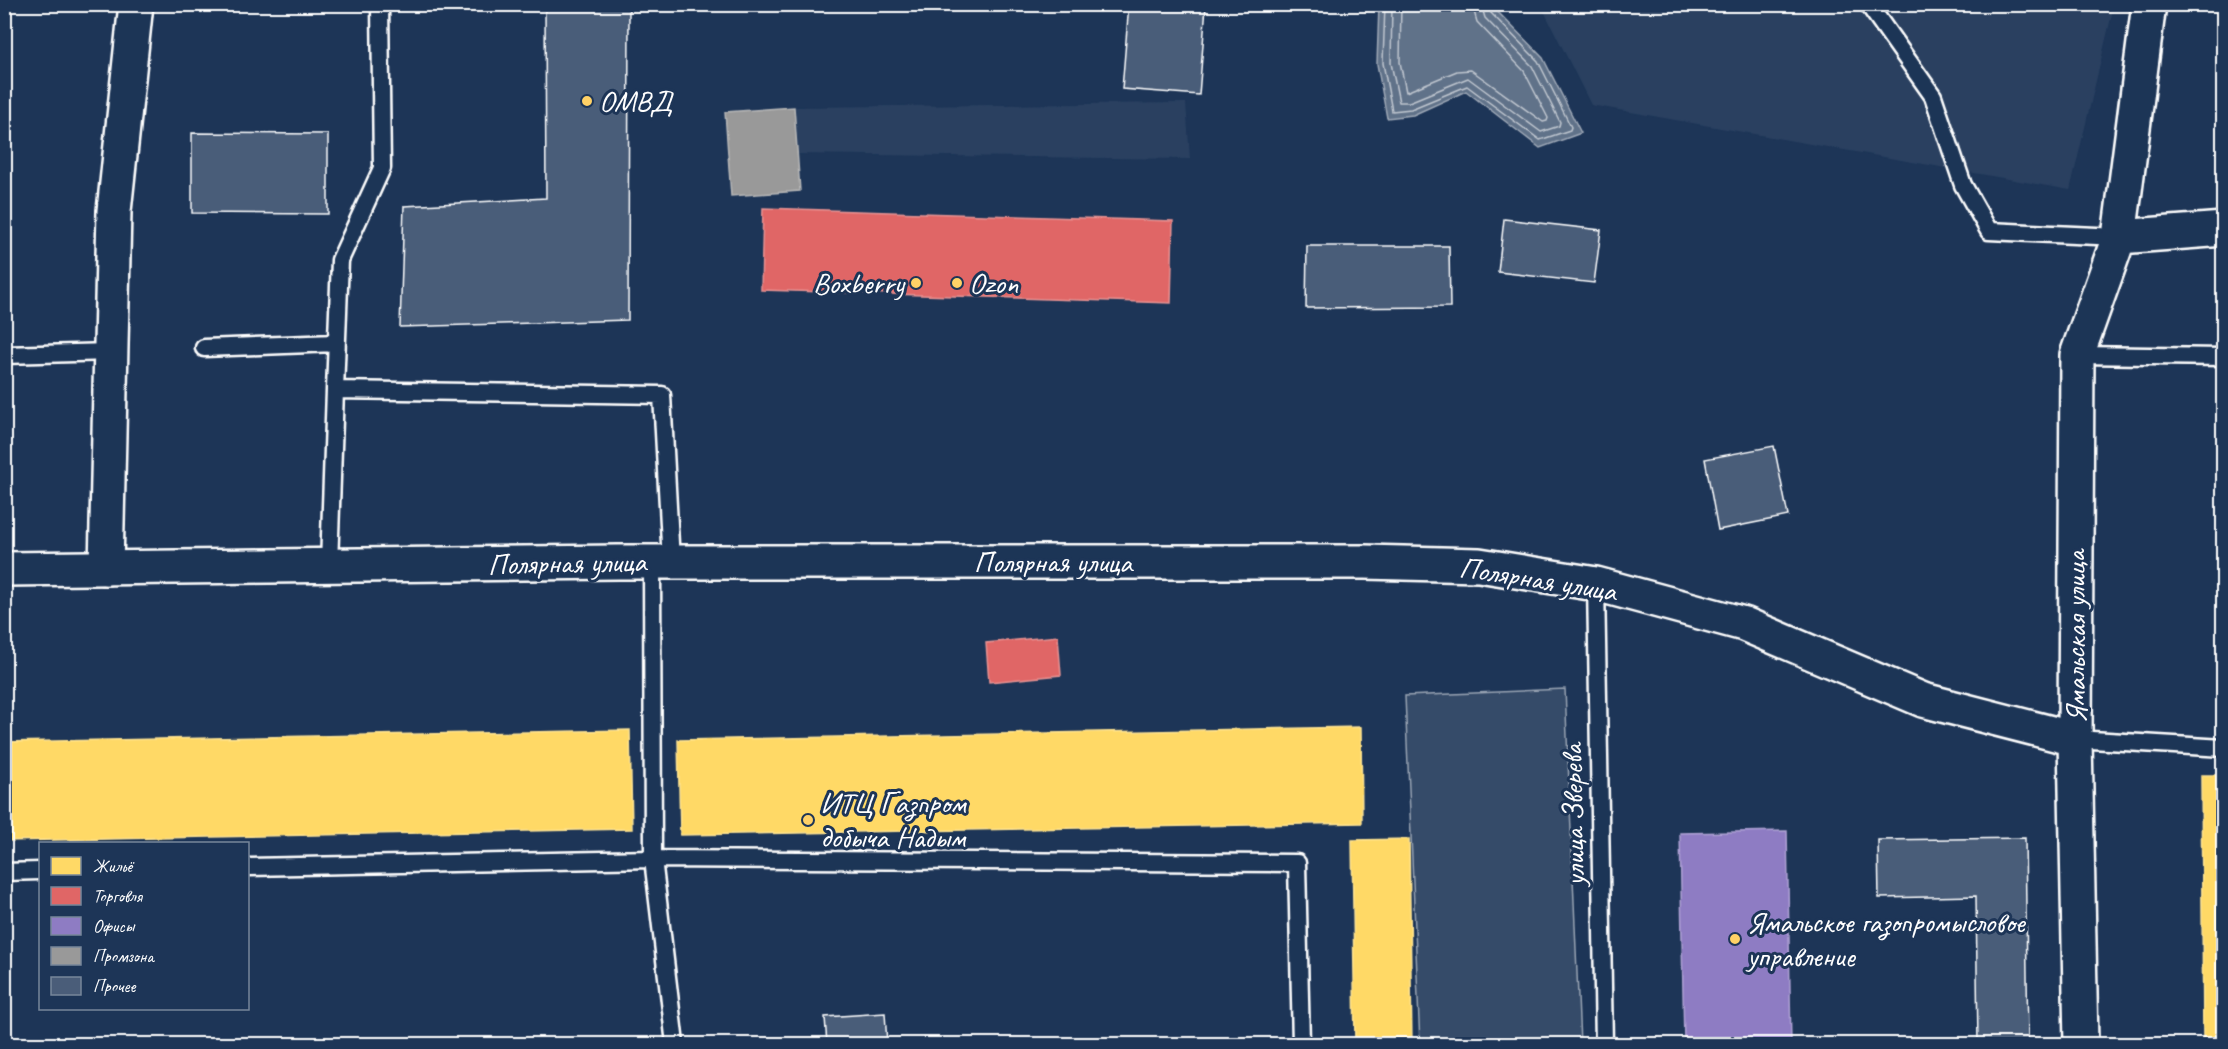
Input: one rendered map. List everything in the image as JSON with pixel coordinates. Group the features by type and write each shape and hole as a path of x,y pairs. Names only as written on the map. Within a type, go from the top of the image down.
{"street":[{"path":"106,568 114,211 136,4"},
{"name":"Ямальская улица","path":"2081,1044 2075,739 2077,355 2119,237 2149,4"},
{"path":"2119,237 2223,229"},
{"name":"Полярная улица","path":"4,569 661,562 1365,562 1479,565 1596,584 1744,624 1923,700 2075,739"}],"lane":[{"path":"329,565 340,260 382,168 380,4"},
{"path":"1868,4 1933,96 1963,185 1989,231 2119,237"},
{"path":"204,348 336,344"},
{"path":"4,355 111,352"},
{"path":"2077,355 2223,357"},
{"path":"334,390 662,394 661,562 653,859 675,1044"},
{"name":"улица Зверева","path":"1596,584 1604,1044"},
{"path":"2075,739 2223,748"},
{"path":"249,867 653,859 1297,863 1301,1044"},
{"path":"4,872 39,871"}],"shaded area":[{"path":"1541,5 2114,5 2070,190 1591,105"},
{"path":"1186,103 1190,159 797,154 794,107"},
{"path":"1565,689 1580,1044 1420,1044 1405,696"}],"water":[{"path":"1379,5 1494,5 1495,9 1543,58 1581,133 1540,148 1466,91 1413,115 1387,118 1377,64"}],"building: Жильё":[{"path":"1361,727 1362,823 680,835 678,740"},
{"path":"630,730 632,829 4,841 4,742"},
{"path":"2201,775 2224,775 2224,1044 2203,1044"},
{"path":"1409,839 1412,1044 1355,1044 1352,840"}],"building: Торговля":[{"path":"763,208 1173,221 1171,303 761,290"},
{"path":"1058,636 1061,675 989,682 986,643"}],"building: Офисы":[{"name":"Ямальское газопромысловое управление","path":"1787,831 1791,1044 1684,1044 1680,833"}],"building: Промзона":[{"path":"794,107 800,191 731,196 725,112"}],"building: Прочее":[{"name":"ОМВД","path":"545,4 629,4 628,320 400,327 404,206 546,198"},
{"path":"1129,4 1206,6 1199,95 1122,89"},
{"path":"192,133 328,134 328,214 192,213"},
{"path":"1504,219 1601,230 1594,283 1498,272"},
{"path":"1307,246 1449,246 1450,307 1306,308"},
{"path":"1774,446 1788,516 1718,530 1705,459"},
{"path":"2025,838 2028,1044 1978,1044 1976,896 1879,898 1878,840"},
{"path":"885,1013 887,1044 827,1044 825,1017"}],"place":[{"name":"ОМВД","path":"587,101"},
{"name":"Boxberry","path":"916,283"},
{"name":"Ozon","path":"957,283"},
{"name":"ИТЦ Газпром добыча Надым","path":"808,820"},
{"name":"Ямальское газопромысловое управление","path":"1735,939"}]}
